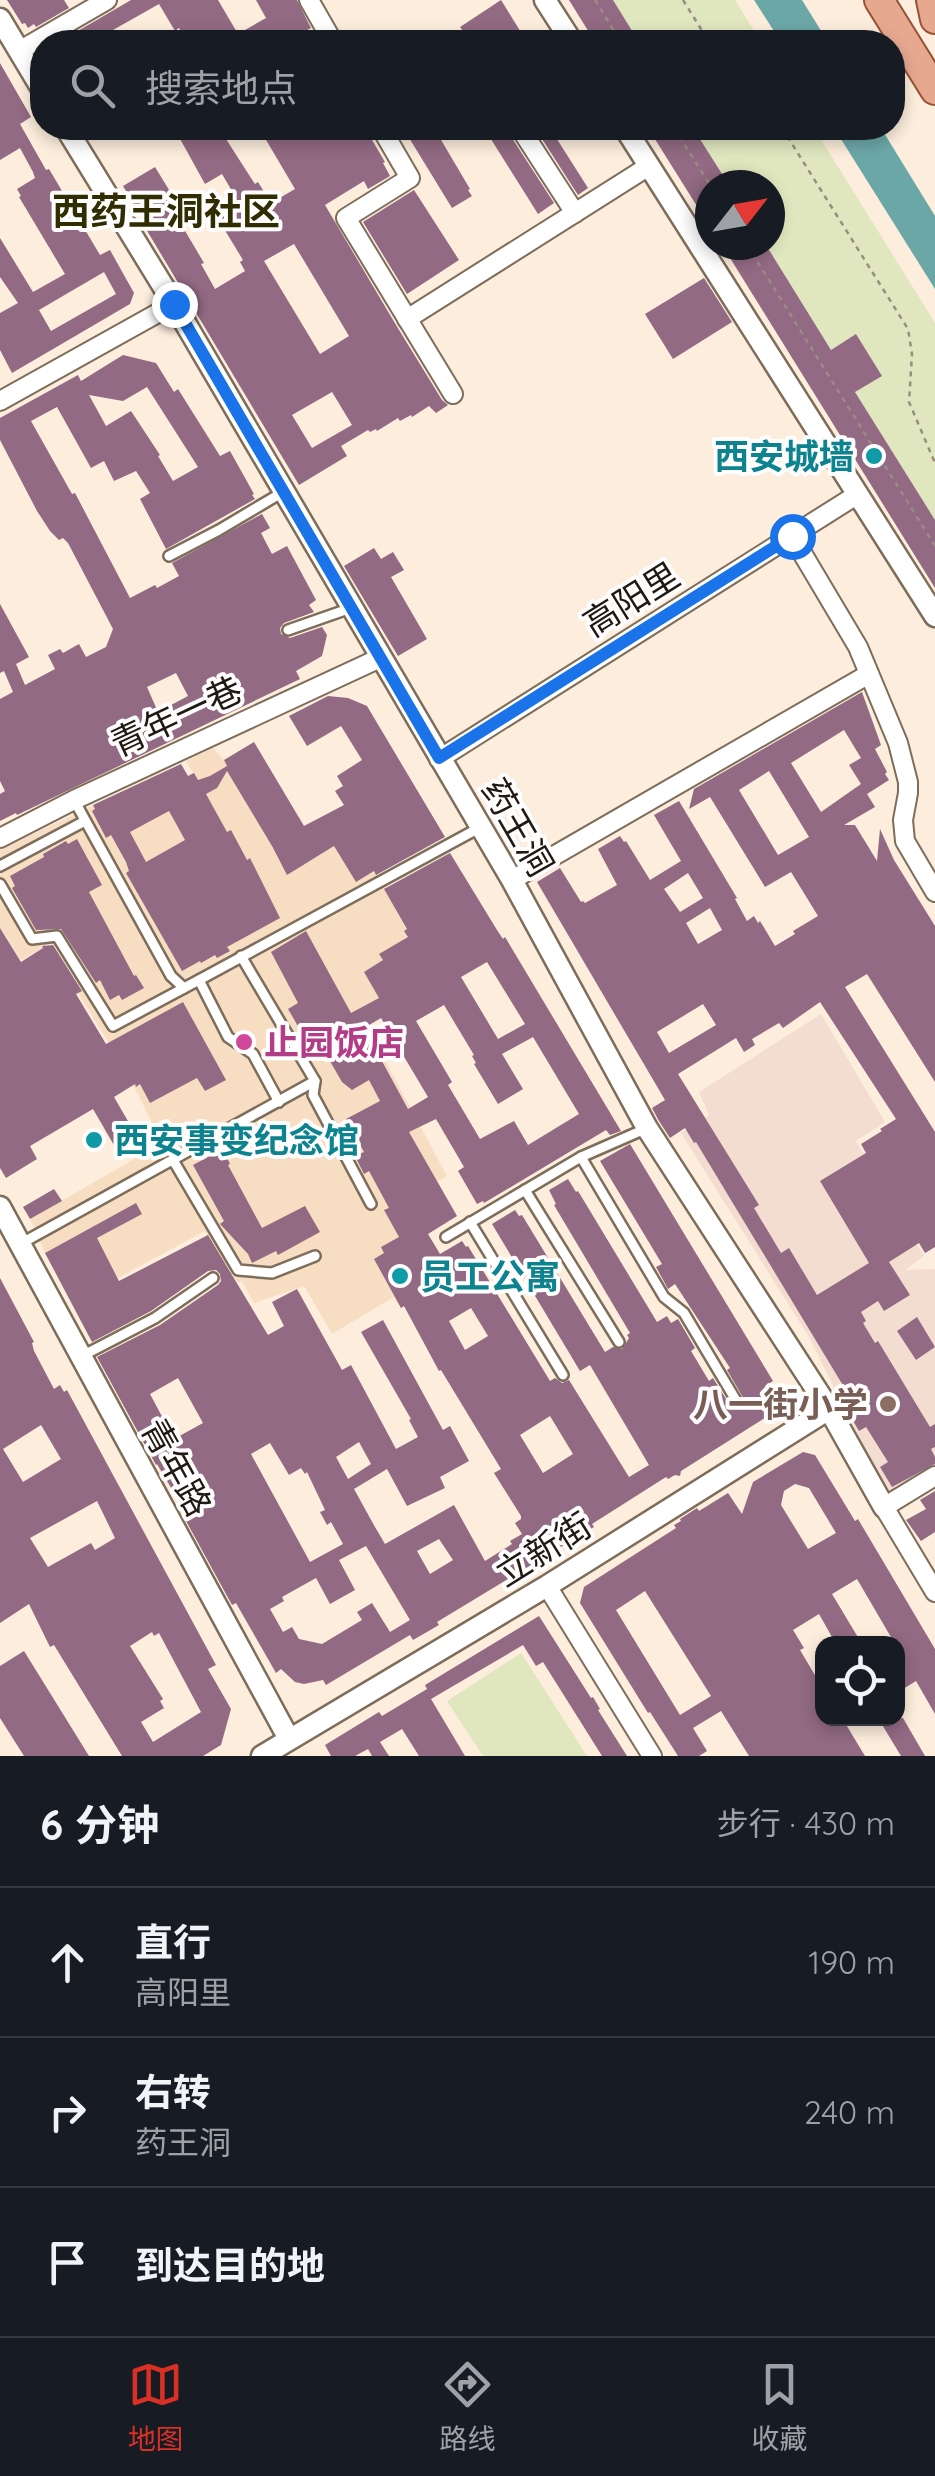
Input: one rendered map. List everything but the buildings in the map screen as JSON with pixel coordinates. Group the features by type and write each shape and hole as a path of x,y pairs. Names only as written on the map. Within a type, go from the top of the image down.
{"main road":[{"path":"860,0 879,30"},
{"path":"879,0 897,30"},
{"path":"898,0 935,60"},
{"path":"931,0 935,19"},
{"path":"905,43 935,92"},
{"path":"905,59 935,92"}],"street":[{"path":"55,30 107,0"},
{"path":"308,0 326,30"},
{"path":"545,0 564,30"},
{"path":"0,19 30,69"},
{"path":"19,51 30,45"},
{"name":"药王洞","path":"73,140 512,880 647,1128 828,1408 884,1507"},
{"path":"389,140 410,178 346,218 453,394"},
{"path":"528,140 575,213"},
{"path":"633,140 935,616"},
{"path":"407,318 649,166"},
{"path":"0,401 174,304"},
{"name":"高阳里","path":"439,758 858,494"},
{"path":"792,536 848,628 898,744 908,782 903,820 905,841 935,892"},
{"name":"青年一巷","path":"0,838 380,658"},
{"path":"512,880 869,674"},
{"name":"青年路","path":"0,1208 294,1748"},
{"name":"立新街","path":"262,1756 294,1748 828,1408"},
{"path":"935,1476 884,1507 935,1592"},
{"path":"547,1586 652,1756"}],"lane":[{"path":"168,556 283,492"},
{"path":"288,630 351,608"},
{"path":"74,800 171,976 184,988"},
{"path":"0,866 86,820"},
{"path":"0,884 32,939 57,936 113,1026 480,827"},
{"path":"242,956 314,1080 313,1095 371,1204"},
{"path":"199,980 228,1037 253,1054 279,1102"},
{"path":"20,1244 314,1080"},
{"path":"446,1237 581,1157 647,1128"},
{"path":"581,1157 664,1296 684,1313 738,1402"},
{"path":"174,1160 238,1270 272,1273 315,1256"},
{"path":"525,1190 619,1342"},
{"path":"470,1222 563,1375"},
{"path":"80,1358 155,1318 212,1278"}],"path":[{"path":"595,0 614,30"},
{"path":"682,0 702,30"},
{"path":"682,140 701,170"},
{"path":"790,140 908,329 912,354 909,402 935,464"},
{"path":"757,260 935,546"}],"shaded area":[{"name":"止园饭店","path":"213,748 274,844 272,847 287,874 341,842 367,855 407,929 420,974 358,1010 447,1176 396,1204 426,1294 401,1308 394,1297 332,1334 304,1286 254,1303 205,1231 118,1278 95,1235 105,1221 45,1253 30,1219 162,1143 112,1042 108,1042 78,993 82,990 55,948 51,944 21,960 0,927 0,850 110,797 121,813 193,773 186,761"},
{"path":"821,1014 885,1122 856,1141 924,1256 905,1270 935,1269 935,1470 889,1499 809,1337 681,1133 709,1115 699,1092"}],"green space":[{"path":"613,0 735,0 754,30 632,30"},
{"path":"701,140 821,140 935,323 935,520 855,392 881,376 856,335 831,350 775,260 785,260 785,170 720,170"},
{"path":"521,1653 587,1756 483,1756 447,1701"}],"water":[{"path":"754,0 802,0 821,30 773,30"},
{"path":"842,140 888,140 935,216 935,289"}],"place":[{"name":"西安城墙","path":"874,456"},
{"name":"止园饭店","path":"244,1042"},
{"name":"西安事变纪念馆","path":"94,1140"},
{"name":"员工公寓","path":"400,1276"},
{"name":"八一街小学","path":"888,1404"}],"district":[{"name":"西药王洞社区","path":"166,211"}],"route":[{"path":"174,304 439,758 792,536"}]}
